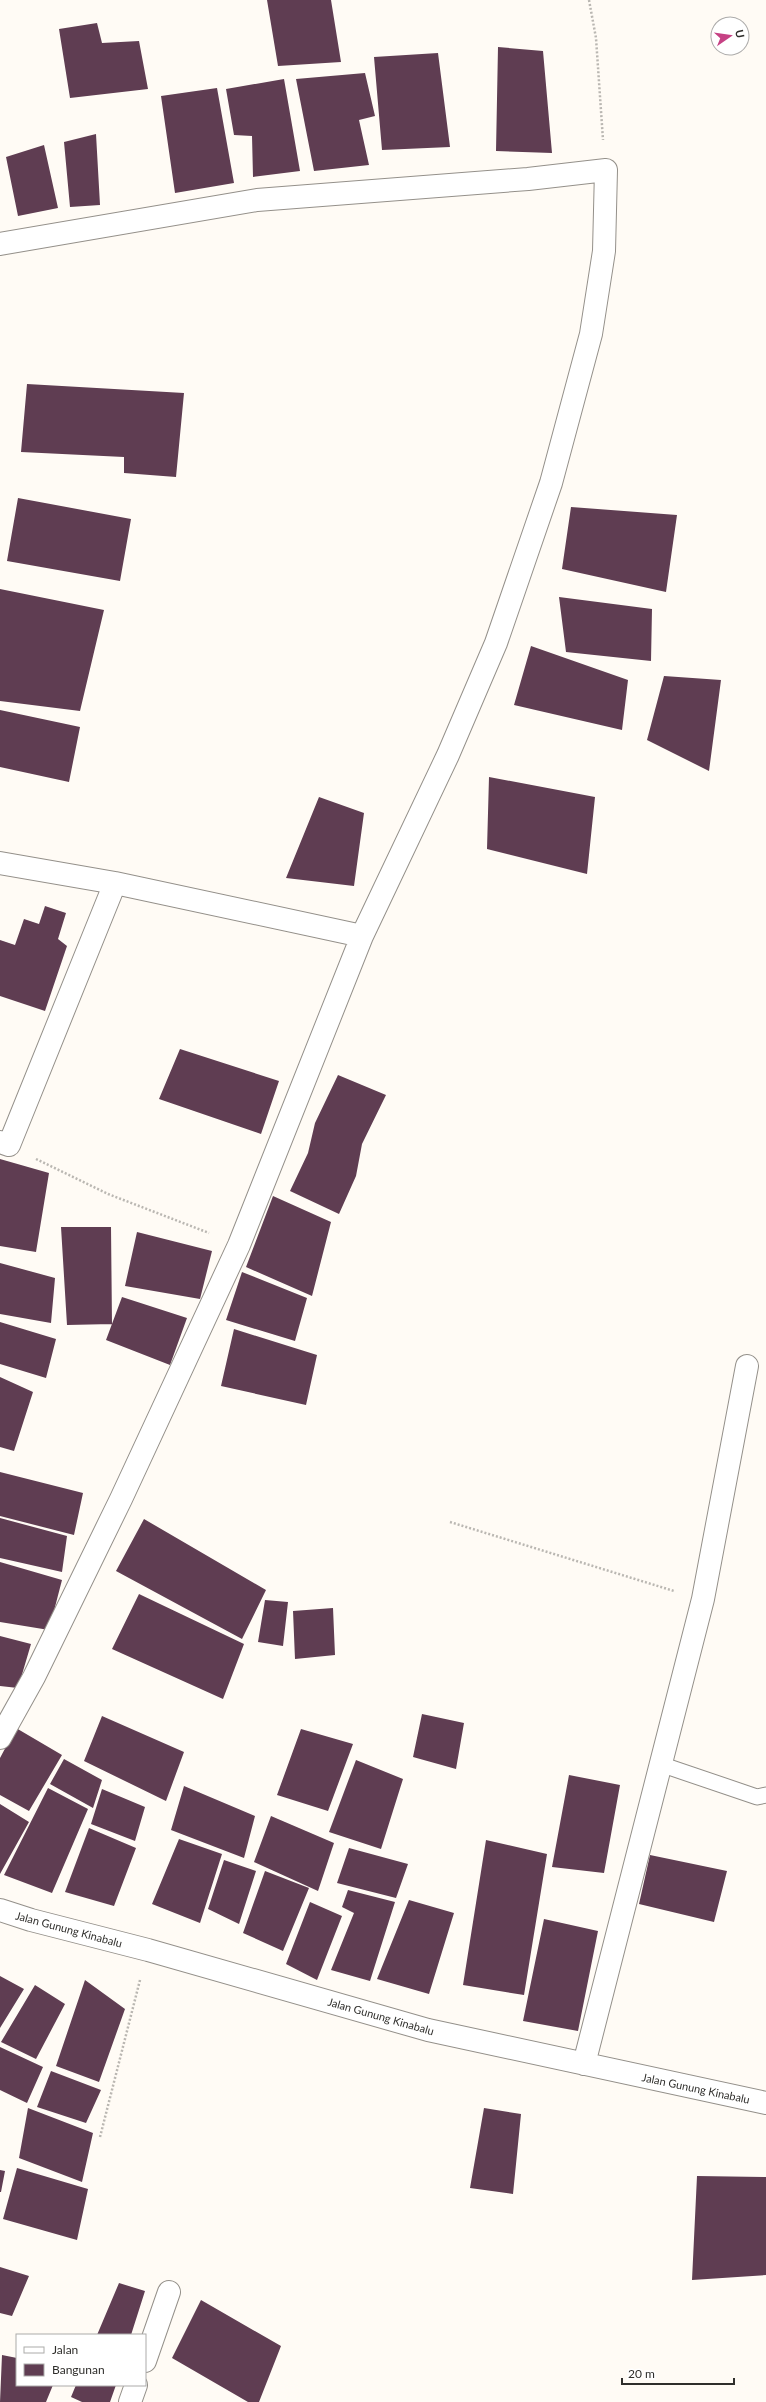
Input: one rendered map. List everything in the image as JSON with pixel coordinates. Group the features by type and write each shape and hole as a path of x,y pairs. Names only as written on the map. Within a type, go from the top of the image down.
{"street":[{"path":"0,244 257,200 528,179 606,170 604,251 592,334 551,482 496,643 448,755 362,936 239,1245 121,1499 34,1677 0,1738"},
{"path":"0,863 115,883 362,936"},
{"path":"4,1143 115,883"},
{"path":"584,2064 703,1599 747,1366"},
{"name":"Jalan Gunung Kinabalu","path":"0,1910 31,1920 148,1950 428,2030 766,2103"},
{"path":"146,2358 169,2292"},
{"path":"130,2402 136,2386"}],"lane":[{"path":"660,1764 757,1797 766,1795"}],"path":[{"path":"589,0 596,38 606,170"},
{"path":"4,1143 108,1194 239,1245"},
{"path":"450,1522 703,1599"},
{"path":"100,2137 148,1950"}],"building":[{"path":"267,0 331,0 341,62 278,66"},
{"path":"97,23 102,43 139,41 148,89 70,98 59,29"},
{"path":"498,47 543,51 552,153 496,151"},
{"path":"438,53 450,147 382,150 374,57"},
{"path":"365,73 375,116 359,120 369,165 314,171 296,79"},
{"path":"284,79 300,171 253,177 252,136 234,135 226,89"},
{"path":"217,88 234,183 175,193 161,96"},
{"path":"96,134 100,205 70,207 64,142"},
{"path":"44,145 58,208 18,216 6,157"},
{"path":"27,384 184,393 176,477 124,473 124,457 21,452"},
{"path":"18,498 131,519 120,581 7,561"},
{"path":"571,507 677,515 666,592 562,569"},
{"path":"0,589 104,610 80,711 0,701"},
{"path":"559,597 652,609 651,661 566,652"},
{"path":"531,646 628,680 622,730 514,705"},
{"path":"664,676 721,680 709,771 647,740"},
{"path":"0,710 80,727 69,782 0,767"},
{"path":"489,777 595,797 587,874 487,849"},
{"path":"319,797 364,813 354,886 286,878"},
{"path":"45,906 66,913 58,939 67,946 45,1011 0,996 0,940 15,945 24,919 39,924"},
{"path":"180,1049 279,1081 261,1134 159,1099"},
{"path":"338,1075 386,1095 362,1144 356,1176 339,1214 290,1191 308,1153 315,1123"},
{"path":"0,1159 49,1173 36,1252 0,1246"},
{"path":"273,1196 331,1222 312,1296 246,1267"},
{"path":"61,1227 111,1227 112,1324 67,1325"},
{"path":"137,1232 212,1251 200,1299 125,1286"},
{"path":"0,1263 55,1278 51,1323 0,1314"},
{"path":"242,1272 307,1298 295,1341 226,1320"},
{"path":"122,1297 187,1318 170,1365 106,1340"},
{"path":"0,1322 56,1339 46,1378 0,1364"},
{"path":"234,1329 317,1355 306,1405 221,1386"},
{"path":"0,1377 33,1392 14,1451 0,1447"},
{"path":"0,1472 83,1493 74,1535 0,1516"},
{"path":"0,1518 67,1536 62,1572 0,1558"},
{"path":"144,1519 266,1590 242,1639 116,1571"},
{"path":"0,1562 62,1580 49,1630 0,1622"},
{"path":"139,1594 244,1644 223,1699 112,1649"},
{"path":"265,1600 288,1602 283,1646 258,1642"},
{"path":"333,1608 335,1655 295,1659 293,1611"},
{"path":"0,1636 31,1644 18,1688 0,1686"},
{"path":"422,1714 464,1723 456,1769 413,1757"},
{"path":"102,1716 184,1752 166,1801 84,1761"},
{"path":"16,1728 62,1755 29,1811 0,1795 0,1758"},
{"path":"301,1729 353,1744 328,1811 277,1795"},
{"path":"64,1759 102,1780 93,1808 50,1784"},
{"path":"356,1760 403,1779 381,1849 329,1832"},
{"path":"569,1775 620,1785 604,1873 552,1867"},
{"path":"184,1786 255,1816 244,1858 171,1830"},
{"path":"48,1788 88,1809 52,1893 4,1875"},
{"path":"102,1789 145,1807 135,1841 91,1824"},
{"path":"0,1804 29,1822 0,1874"},
{"path":"271,1816 334,1843 318,1891 254,1862"},
{"path":"89,1828 136,1848 114,1906 65,1892"},
{"path":"179,1839 222,1854 200,1923 152,1904"},
{"path":"486,1840 547,1854 524,1995 463,1985"},
{"path":"349,1848 408,1864 396,1898 337,1883"},
{"path":"650,1855 727,1871 714,1922 639,1904"},
{"path":"224,1860 256,1871 239,1924 208,1909"},
{"path":"265,1871 309,1888 283,1951 243,1933"},
{"path":"348,1890 395,1902 370,1981 331,1970 354,1913 342,1907"},
{"path":"409,1900 454,1913 429,1994 377,1979"},
{"path":"310,1902 342,1916 317,1980 286,1964"},
{"path":"544,1919 598,1931 578,2031 523,2021"},
{"path":"0,1976 24,1989 0,2028"},
{"path":"85,1980 125,2009 99,2082 56,2066"},
{"path":"35,1985 65,2004 36,2059 1,2042"},
{"path":"0,2047 43,2067 27,2103 0,2090"},
{"path":"51,2071 101,2090 86,2123 37,2107"},
{"path":"28,2108 93,2133 82,2182 19,2158"},
{"path":"484,2108 521,2114 513,2194 470,2188"},
{"path":"17,2168 88,2189 77,2240 3,2219"},
{"path":"0,2170 5,2171 1,2192 0,2192"},
{"path":"697,2176 766,2177 766,2275 692,2280"},
{"path":"0,2267 29,2276 12,2316 0,2313"},
{"path":"119,2283 145,2291 131,2334 97,2334"},
{"path":"201,2300 281,2346 259,2402 248,2402 172,2358"},
{"path":"2,2355 16,2358 16,2386 53,2386 46,2402 0,2402"},
{"path":"76,2386 116,2386 110,2402 82,2402 71,2397"}]}
